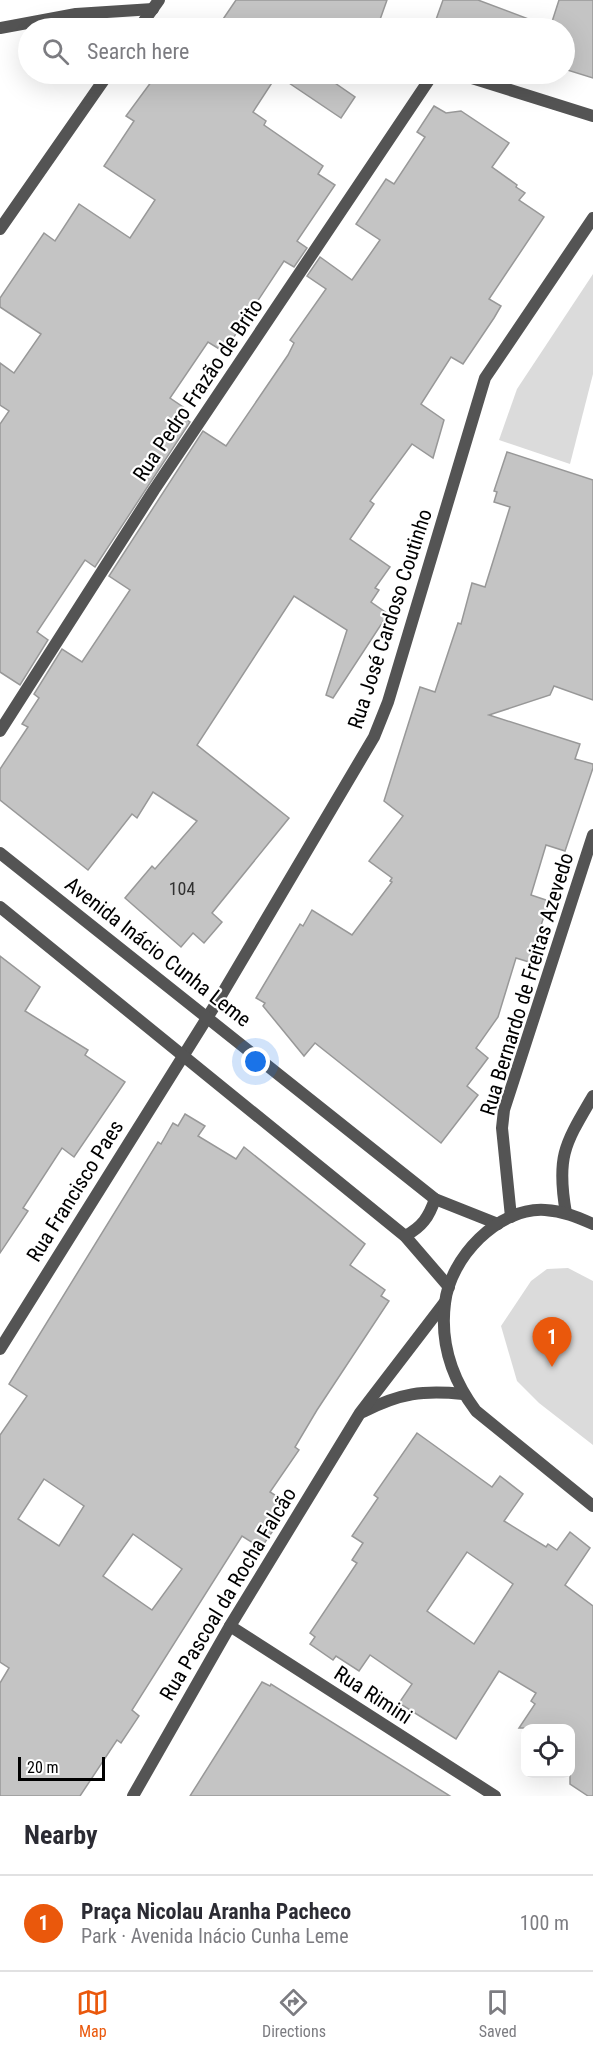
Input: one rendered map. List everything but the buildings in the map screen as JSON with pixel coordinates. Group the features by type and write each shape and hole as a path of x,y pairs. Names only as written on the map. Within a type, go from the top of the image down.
{"street":[{"path":"54,18 156,5"},
{"path":"146,18 156,5"},
{"path":"0,28 18,25"},
{"path":"0,229 101,84"},
{"name":"Rua Pedro Frazão de Brito","path":"0,731 154,490 426,84"},
{"path":"491,84 593,116"},
{"name":"Rua José Cardoso Coutinho","path":"182,1054 208,1016 316,839 374,737 388,702 485,378 593,218"},
{"name":"Rua Bernardo de Freitas Azevedo","path":"511,1217 502,1128 504,1110 593,835"},
{"name":"Avenida Inácio Cunha Leme","path":"0,853 208,1016 435,1199 498,1224"},
{"path":"0,907 405,1236 449,1287"},
{"name":"Rua Francisco Paes","path":"0,1349 182,1054"},
{"path":"566,1213 560,1178 562,1156 570,1134 593,1096"},
{"path":"405,1236 419,1228 430,1213 435,1199"},
{"path":"593,1224 566,1213 543,1209 511,1217 474,1243 460,1261 445,1302 445,1340 451,1366 463,1394 493,1427 593,1506"},
{"name":"Rua Pascoal da Rocha Falcão","path":"133,1796 230,1626 360,1413 445,1302"},
{"path":"360,1413 410,1393 431,1391 463,1394"},
{"name":"Rua Rimini","path":"230,1626 495,1796"}],"shaded area":[{"path":"593,274 593,374 570,464 499,440 517,389"},
{"path":"568,1268 593,1281 593,1445 539,1403 517,1381 501,1326 531,1281 547,1269"}],"place":[{"name":"Praça Nicolau Aranha Pacheco","path":"552,1367"}]}
